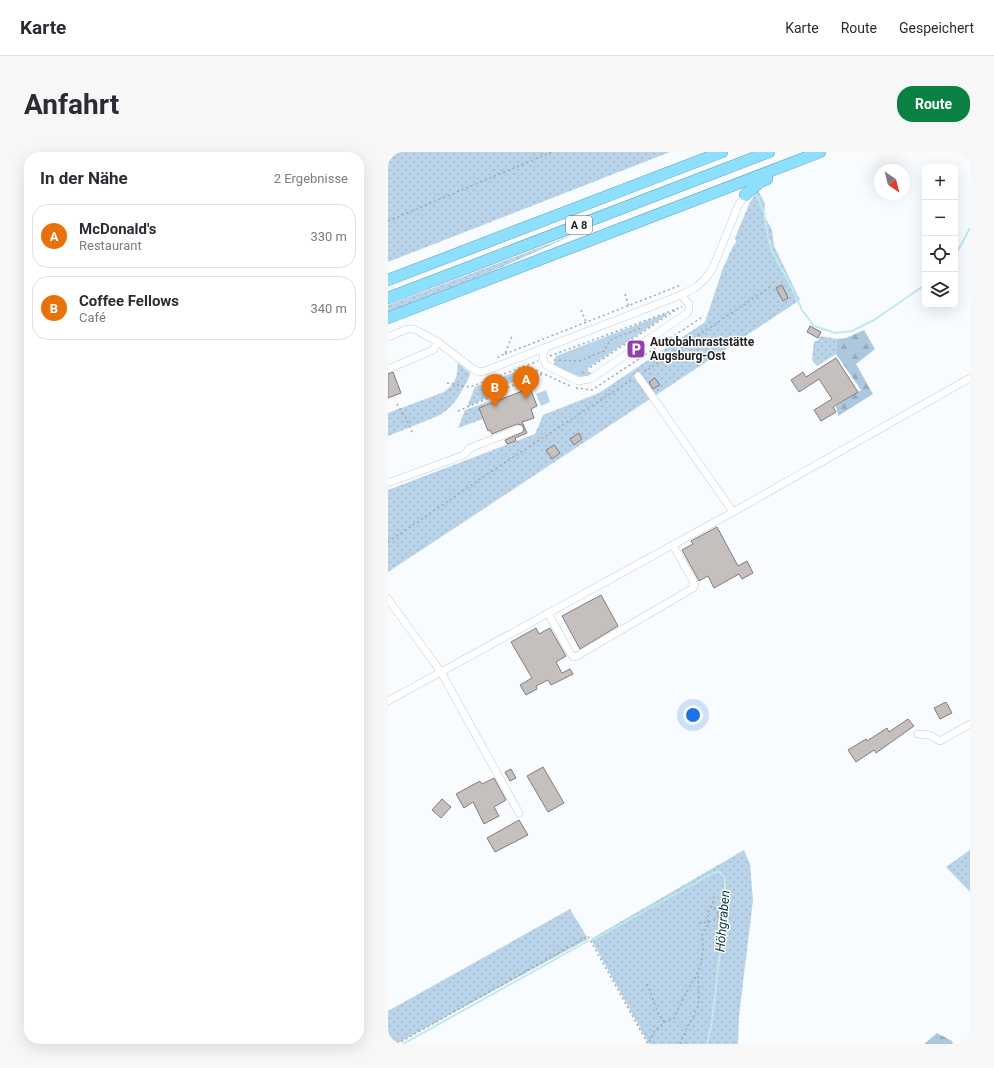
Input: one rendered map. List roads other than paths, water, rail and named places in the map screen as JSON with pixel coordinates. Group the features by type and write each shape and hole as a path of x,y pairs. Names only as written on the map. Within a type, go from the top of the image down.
{"highway":[{"name":"A 8","path":"388,280 722,152"},
{"name":"A 8","path":"388,298 769,152"},
{"path":"388,318 820,152"},
{"path":"745,195 760,182 778,174 789,165"},
{"path":"388,276 424,266"}],"street":[{"path":"389,338 407,330 414,329 438,342 456,357 479,372 485,371 681,295 695,288 712,270 738,206 745,195"},
{"path":"546,347 543,355 545,362 578,381 583,381 596,375 684,316 689,310 689,304 681,295"},
{"path":"388,369 433,350 438,342"},
{"path":"638,376 733,512"},
{"path":"388,702 733,512 970,378"},
{"path":"388,483 464,455 470,448 519,430"},
{"path":"548,613 570,653 573,656 577,656 693,588 695,585 673,545"},
{"path":"388,599 441,672 519,813"},
{"path":"918,734 930,736 940,741 970,724"}],"waterway":[{"path":"755,191 764,213 772,251 802,310 814,326 835,333 852,331 874,320 922,287"},
{"path":"958,250 970,228"},
{"name":"Höhgraben","path":"593,940 713,873 720,872 725,879 722,933 712,1022 707,1044"},
{"name":"Höhgraben","path":"403,1044 588,941"}],"place":[{"name":"Autobahnraststätte Augsburg-Ost","path":"636,349"},
{"name":"McDonald's","path":"526,399"},
{"name":"Coffee Fellows","path":"495,407"}]}
